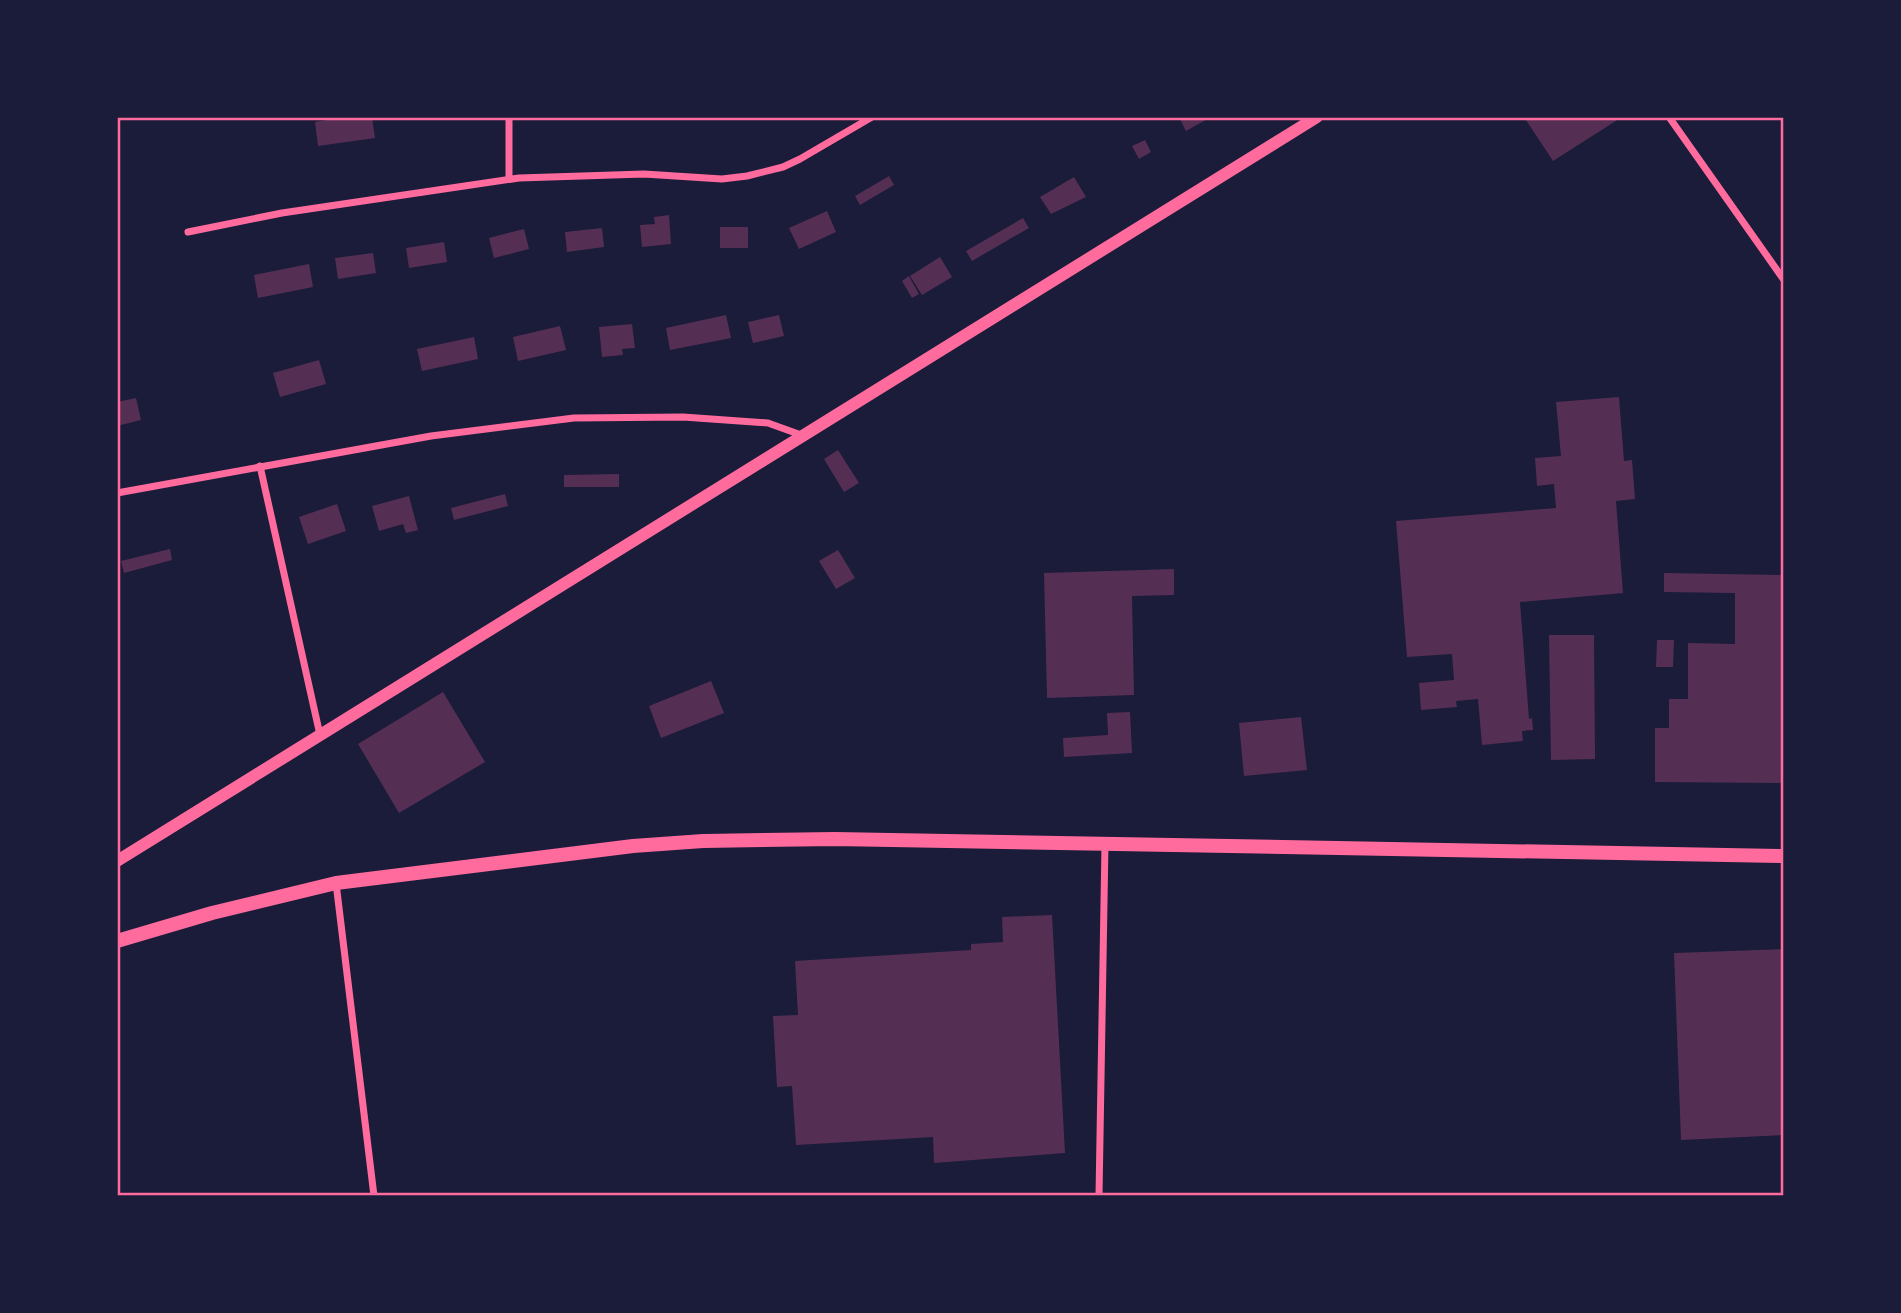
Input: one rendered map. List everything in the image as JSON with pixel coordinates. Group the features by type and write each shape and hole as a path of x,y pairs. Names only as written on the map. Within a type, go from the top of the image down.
{"main road":[{"path":"117,941 226,909 336,883 620,847 703,841 835,839 1784,856"}],"street":[{"path":"509,117 509,179"},
{"path":"188,232 282,213 509,179 645,174 722,179 747,176 783,167 800,159 872,117"},
{"path":"117,860 1317,117"},
{"path":"1669,117 1784,279"},
{"path":"117,493 431,436 575,418 682,417 768,423 804,436"},
{"path":"260,466 320,736"},
{"path":"1099,1196 1105,844"},
{"path":"336,883 374,1196"}],"building":[{"path":"345,117 372,117 375,138 318,146 315,122"},
{"path":"1179,117 1211,117 1186,131"},
{"path":"1524,117 1622,117 1553,161"},
{"path":"1145,140 1151,152 1139,159 1132,146"},
{"path":"889,176 894,185 860,205 855,196"},
{"path":"1074,177 1086,197 1051,214 1040,197"},
{"path":"827,211 836,232 799,249 789,228"},
{"path":"669,215 671,244 642,247 640,225 655,224 654,217"},
{"path":"1023,218 1029,228 972,261 966,251"},
{"path":"720,227 748,227 748,248 720,248"},
{"path":"602,228 604,247 567,252 565,232"},
{"path":"524,229 529,249 494,258 489,238"},
{"path":"444,242 447,262 409,268 406,248"},
{"path":"373,253 376,273 338,279 335,258"},
{"path":"940,257 952,277 922,295 910,276"},
{"path":"309,264 313,287 258,298 254,275"},
{"path":"909,276 919,294 912,298 902,281"},
{"path":"726,315 731,338 670,350 666,328"},
{"path":"779,315 784,336 753,343 748,322"},
{"path":"632,324 635,348 622,349 623,355 602,357 599,327"},
{"path":"560,326 566,350 518,361 513,337"},
{"path":"474,337 478,359 422,371 417,349"},
{"path":"319,360 326,384 280,397 273,373"},
{"path":"1619,397 1624,461 1632,460 1635,499 1616,501 1623,593 1520,602 1529,719 1532,718 1533,730 1522,731 1523,741 1482,745 1478,699 1456,701 1457,707 1421,710 1419,683 1454,680 1452,654 1407,657 1396,521 1556,508 1554,484 1537,486 1535,458 1561,456 1556,402"},
{"path":"136,398 141,420 117,426 117,402"},
{"path":"838,450 859,483 844,492 824,459"},
{"path":"619,474 619,487 564,487 564,475"},
{"path":"505,494 508,506 454,520 451,508"},
{"path":"409,496 418,530 406,533 403,524 379,531 372,506"},
{"path":"337,504 346,531 308,544 299,517"},
{"path":"170,549 172,560 124,573 121,561"},
{"path":"838,550 855,578 836,589 819,561"},
{"path":"1174,569 1174,595 1132,596 1134,695 1047,698 1044,573"},
{"path":"1664,573 1784,575 1784,783 1655,782 1655,728 1669,728 1669,699 1688,699 1688,643 1735,644 1735,593 1664,592"},
{"path":"1549,635 1594,635 1595,759 1551,760"},
{"path":"1657,640 1674,640 1673,667 1656,667"},
{"path":"711,681 724,713 661,738 649,706"},
{"path":"443,692 485,762 399,813 358,744"},
{"path":"1130,712 1132,753 1064,757 1063,738 1108,735 1107,713"},
{"path":"1301,717 1307,770 1244,776 1239,723"},
{"path":"1052,915 1065,1153 934,1163 933,1137 796,1145 792,1086 777,1087 773,1016 798,1015 795,961 971,950 971,944 1003,942 1002,917"},
{"path":"1784,949 1784,1135 1681,1140 1674,953"}]}
